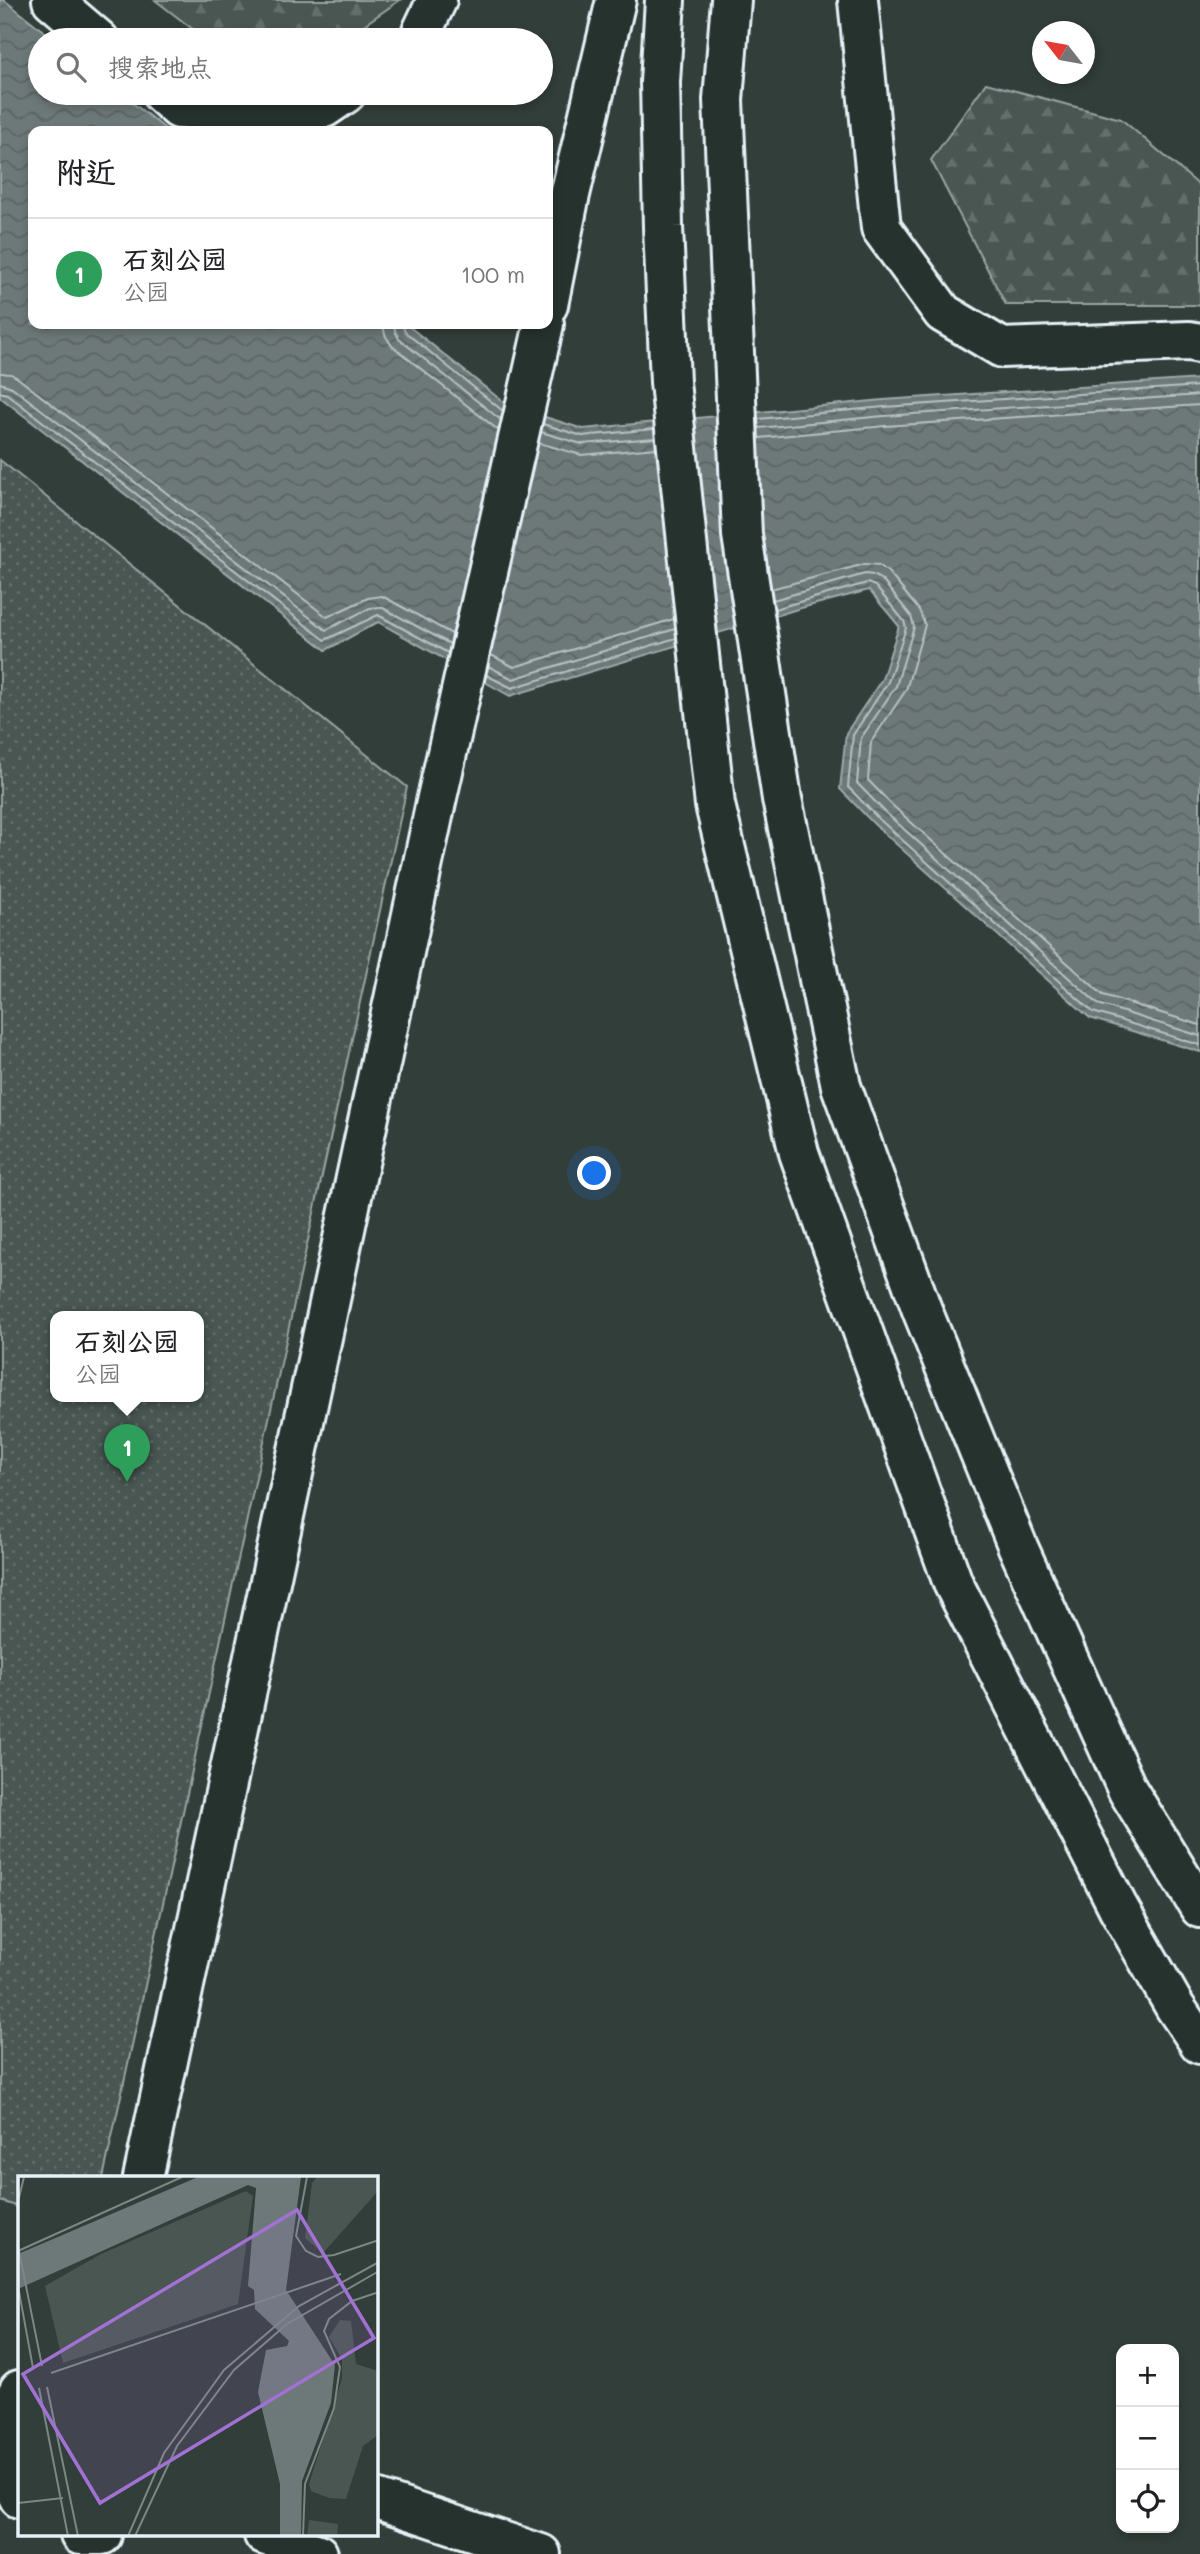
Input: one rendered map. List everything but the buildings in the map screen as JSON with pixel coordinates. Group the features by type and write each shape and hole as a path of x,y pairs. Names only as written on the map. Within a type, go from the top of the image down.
{"main road":[{"path":"52,0 85,28"},
{"path":"424,28 437,0"},
{"path":"553,279 616,0"},
{"path":"665,0 660,82 670,382 715,805 799,1153 953,1583 1118,1907 1200,2045"},
{"path":"731,0 723,100 743,535 782,799 841,1086 922,1310 1008,1522 1128,1791 1200,1908"},
{"path":"858,0 881,228 943,313 1002,348 1189,341 1200,343"},
{"path":"174,105 179,109 324,108 328,105"},
{"path":"143,2176 436,802 543,329"},
{"path":"0,2380 18,2388"},
{"path":"7,2485 2,2433 8,2409 18,2390"},
{"path":"378,2500 541,2554"},
{"path":"267,2536 318,2554"}],"green space":[{"path":"155,0 400,0 359,28 191,28"},
{"path":"986,83 1121,119 1200,186 1200,305 1006,305 931,160"},
{"path":"0,460 407,787 103,2176 18,2176 18,2207 0,2201"}],"water":[{"path":"0,0 4,0 40,28 28,28 28,105 135,105 162,126 28,126 28,329 412,329 507,405 583,429 883,400 1200,379 1200,1052 1090,1018 874,824 840,789 846,733 882,679 899,626 869,590 510,696 378,622 326,650 0,397"}],"place":[{"name":"石刻公园","path":"127,1482"}]}
